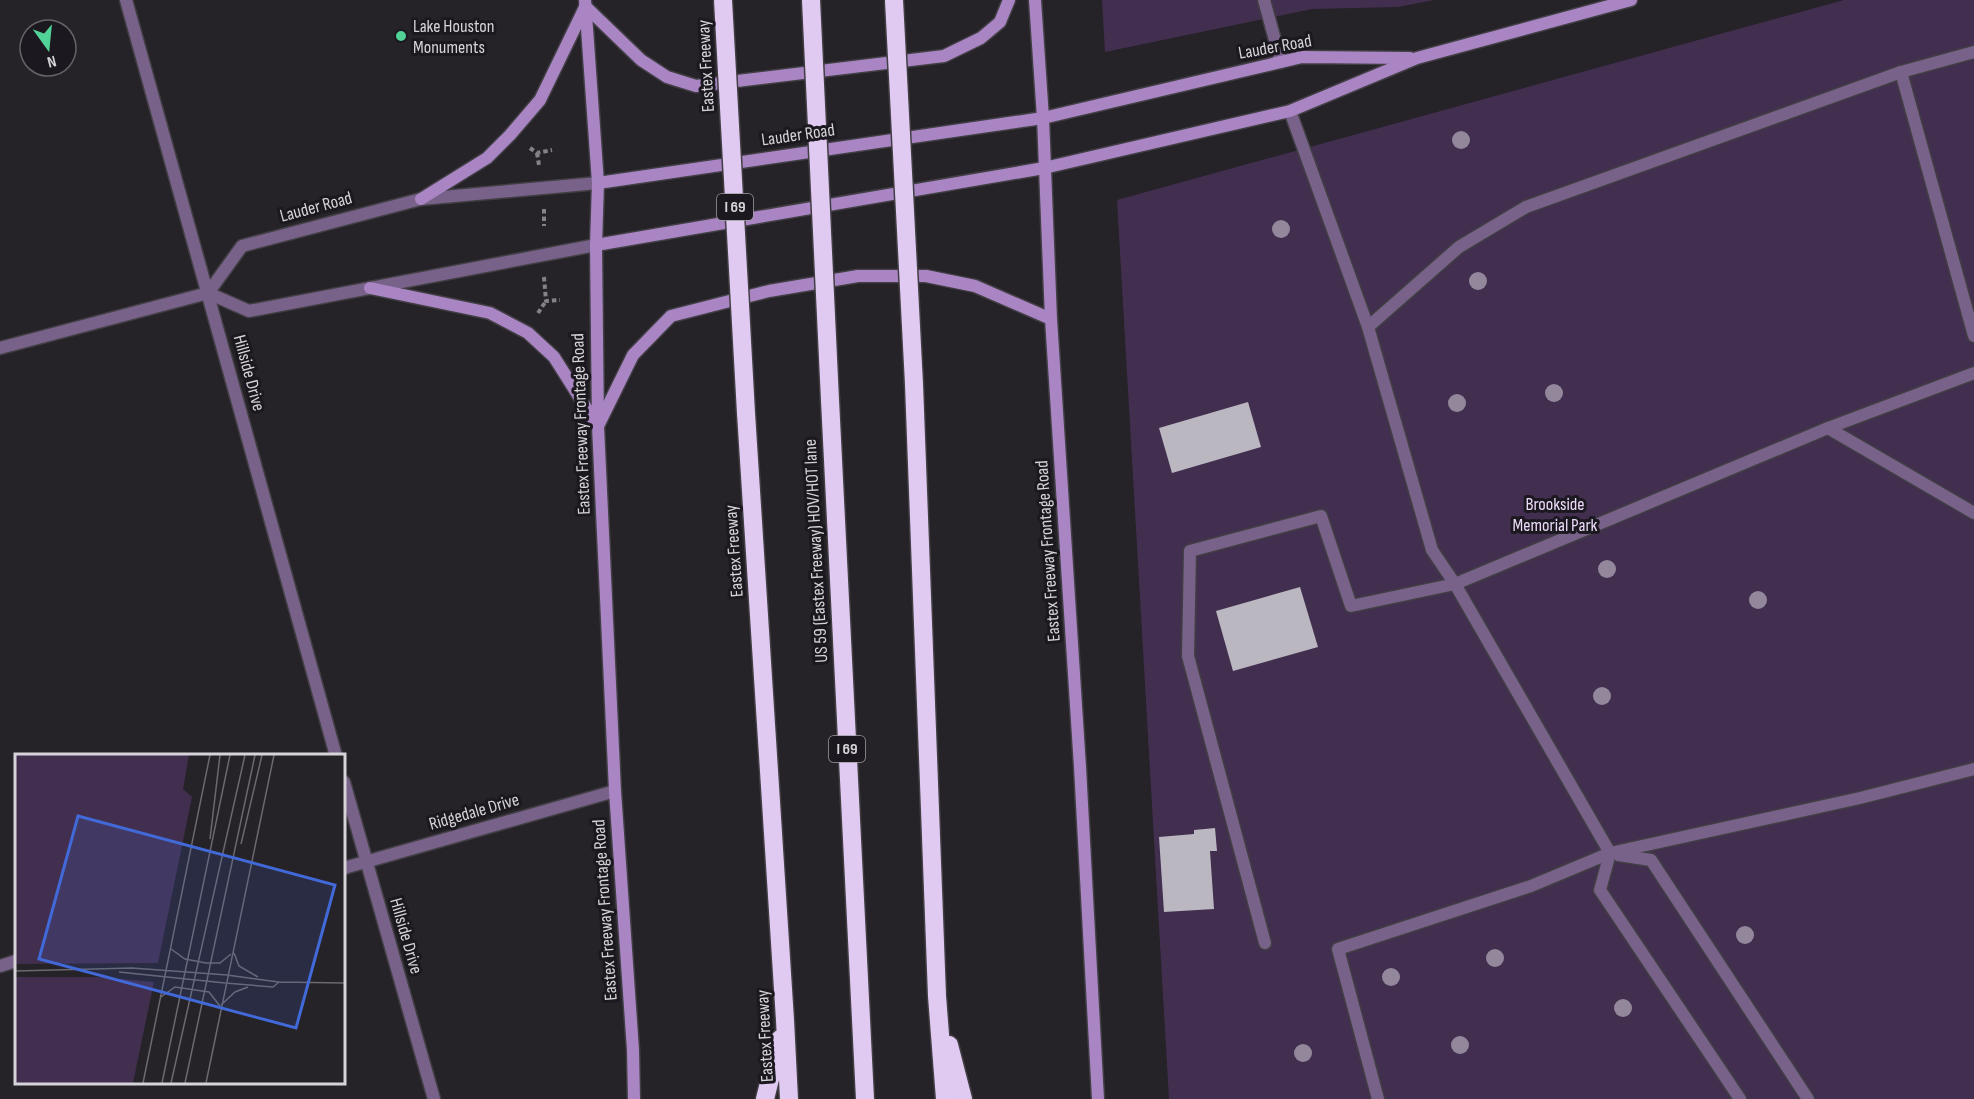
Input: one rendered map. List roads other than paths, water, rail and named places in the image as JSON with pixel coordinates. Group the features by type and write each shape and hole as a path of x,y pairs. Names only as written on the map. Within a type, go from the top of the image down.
{"highway":[{"name":"Eastex Freeway","path":"723,0 789,1099"},
{"name":"US 59 (Eastex Freeway) HOV/HOT lane","path":"811,0 865,1099"},
{"path":"894,0 914,384 937,996 945,1099"},
{"path":"937,996 963,1099"},
{"path":"765,1099 785,1020"}],"main road":[{"path":"421,199 487,159 540,100 585,3 641,60 667,77 696,86 944,56 981,38 1000,22 1010,0"},
{"name":"Eastex Freeway Frontage Road","path":"1035,0 1043,118 1051,319 1080,767 1098,1099"},
{"name":"Lauder Road","path":"596,245 1044,168 1290,111 1417,58 1631,0"},
{"name":"Eastex Freeway Frontage Road","path":"585,3 598,183 596,245 598,426 615,791 633,1050 634,1099"},
{"name":"Lauder Road","path":"598,183 1043,118 1302,57 1417,58"},
{"path":"598,426 633,355 671,316 769,291 858,276 926,276 975,286 1051,319"},
{"path":"370,288 490,313 528,333 554,357 598,426"}],"street":[{"name":"Hillside Drive","path":"126,0 335,754"},
{"path":"1264,0 1281,62"},
{"path":"1368,327 1459,247 1526,207 1901,72 1974,52"},
{"path":"1901,72 1974,336"},
{"path":"1290,111 1368,327 1432,550 1455,584 1610,853 1600,890 1740,1099"},
{"name":"Lauder Road","path":"596,245 249,311 208,293 242,246 421,199 598,183"},
{"path":"0,348 208,293"},
{"path":"1265,943 1188,656 1190,551 1321,516 1351,606 1455,584 1828,428 1974,373"},
{"path":"1828,428 1974,513"},
{"path":"1378,1099 1338,949 1532,885 1610,853 1860,798 1974,769"},
{"name":"Hillside Drive","path":"345,786 434,1099"},
{"name":"Ridgedale Drive","path":"345,868 615,791"},
{"path":"1610,853 1651,860 1808,1099"},
{"path":"0,966 15,962"}],"place":[{"name":"Lake Houston Monuments","path":"401,36"}],"park label":[{"name":"Brookside Memorial Park","path":"1555,514"}]}
